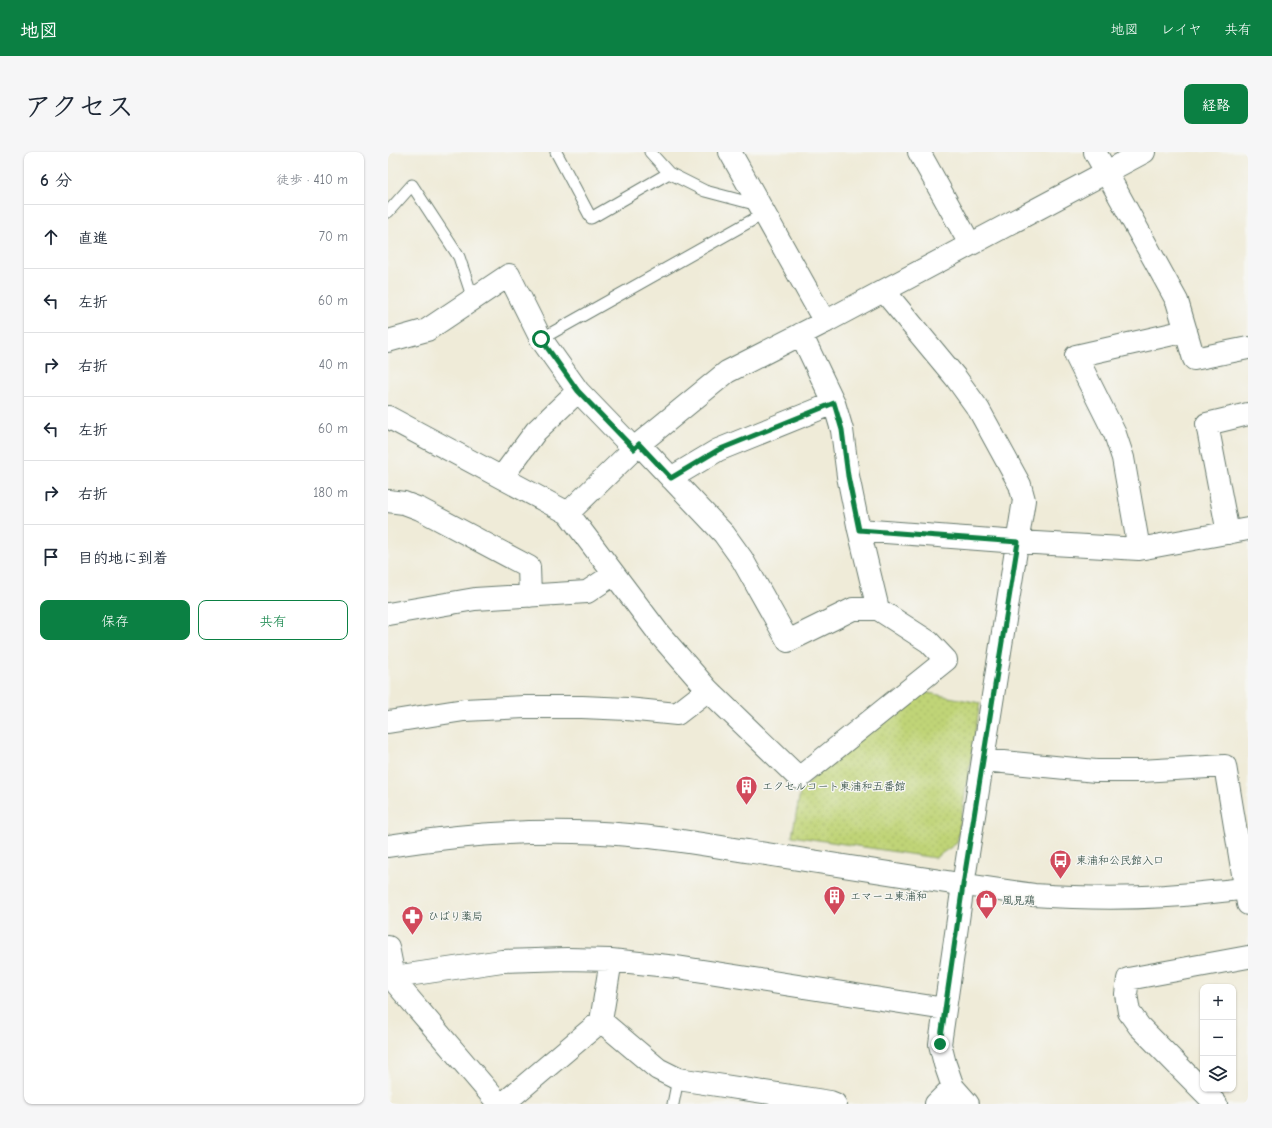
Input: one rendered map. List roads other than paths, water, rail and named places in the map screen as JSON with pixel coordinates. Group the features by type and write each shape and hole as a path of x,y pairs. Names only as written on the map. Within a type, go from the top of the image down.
{"street":[{"path":"730,152 825,322"},
{"path":"919,152 970,244"},
{"path":"1095,152 1177,301 1194,359 1248,348"},
{"path":"568,513 636,447 727,372 884,291 1144,152"},
{"path":"388,341 427,330 509,276 541,339 578,391 636,447 671,478 724,534 742,559 788,641 853,609 878,609 929,642 946,660 799,778 708,690 660,635 568,513 388,417"},
{"path":"884,291 956,378 979,410 1020,485 1024,500 963,885 940,1044 953,1087 968,1104"},
{"path":"1139,548 1123,458 1115,434 1076,356 1186,331"},
{"path":"802,334 834,403 842,430 848,476 878,609"},
{"path":"502,477 536,431 578,391"},
{"path":"671,478 718,450 834,403"},
{"path":"859,530 1018,542 1139,548 1238,531 1207,424 1248,414"},
{"path":"388,501 404,503 420,509 529,567 530,596"},
{"path":"388,614 475,599 587,592 614,574"},
{"path":"388,722 464,710 525,707 627,709 677,714 708,690"},
{"path":"388,846 428,840 532,831 631,835 1034,895 1082,898 1132,898 1247,893 1225,766 1141,771 1096,771 983,760"},
{"path":"388,947 395,982 499,1104"},
{"path":"1216,1104 1139,1026 1129,1012 1126,994 1128,979 1248,957"},
{"path":"394,977 502,961 567,959 610,960 677,967 945,1009"},
{"path":"503,1104 601,1021 610,960"},
{"path":"601,1021 658,1069 678,1080 830,1102 835,1104"},
{"path":"936,1104 953,1087"}],"lane":[{"path":"556,152 591,218 669,173"},
{"path":"650,152 669,173 705,191 763,209"},
{"path":"388,212 412,185 458,257 473,299"},
{"path":"541,339 763,209"},
{"path":"672,1104 678,1080"}],"place":[{"name":"エクセルコート東浦和五番館","path":"747,806"},
{"name":"東浦和公民館入口","path":"1060,880"},
{"name":"エマーユ東浦和","path":"835,916"},
{"name":"風見鶏","path":"986,920"},
{"name":"ひばり薬局","path":"413,936"}]}
